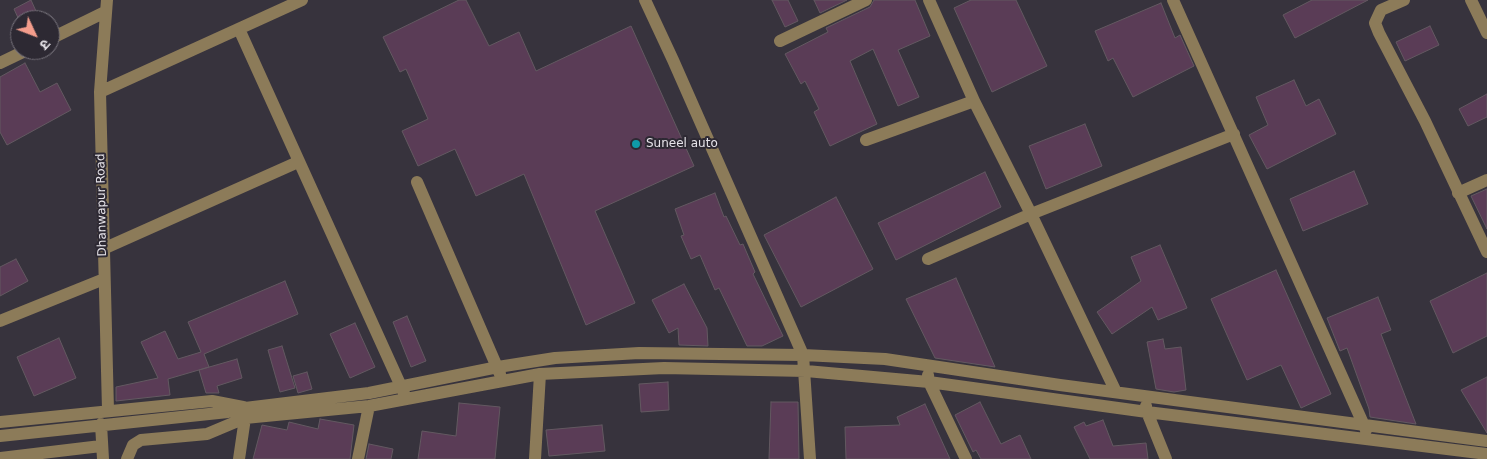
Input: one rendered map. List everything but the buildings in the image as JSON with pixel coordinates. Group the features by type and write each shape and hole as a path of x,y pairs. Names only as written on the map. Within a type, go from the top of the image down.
{"street":[{"path":"100,92 302,0"},
{"path":"644,0 673,60 803,355 806,371 810,459"},
{"path":"780,41 866,0"},
{"path":"929,0 974,101 1032,214 1116,392"},
{"path":"1173,0 1370,439"},
{"path":"1404,0 1381,10 1375,23 1487,252"},
{"path":"1471,0 1487,33"},
{"path":"60,33 106,6"},
{"name":"Dhanwapur Road","path":"106,6 100,92 108,410"},
{"path":"239,29 407,400"},
{"path":"866,140 974,101"},
{"path":"928,259 1032,214 1234,134"},
{"path":"104,249 298,162"},
{"path":"1458,194 1487,180"},
{"path":"418,182 498,367 502,381"},
{"path":"0,321 104,279"},
{"path":"639,354 640,368"},
{"path":"127,459 133,445 141,440 207,434 241,412 369,393 498,367 555,358 639,354 803,355 886,359 1364,425 1485,450"},
{"path":"927,365 928,382 966,459"},
{"path":"0,436 101,424 241,412 369,406 540,374 640,368 806,371 928,382 1146,412 1370,439 1485,450"},
{"path":"535,459 540,374"},
{"path":"1146,396 1146,412 1166,459"},
{"path":"0,422 212,401 241,412"},
{"path":"358,459 369,406"},
{"path":"1240,409 1240,423"},
{"path":"239,459 241,412"},
{"path":"0,458 102,453 101,424"}],"place":[{"name":"Suneel auto","path":"636,144"}]}
